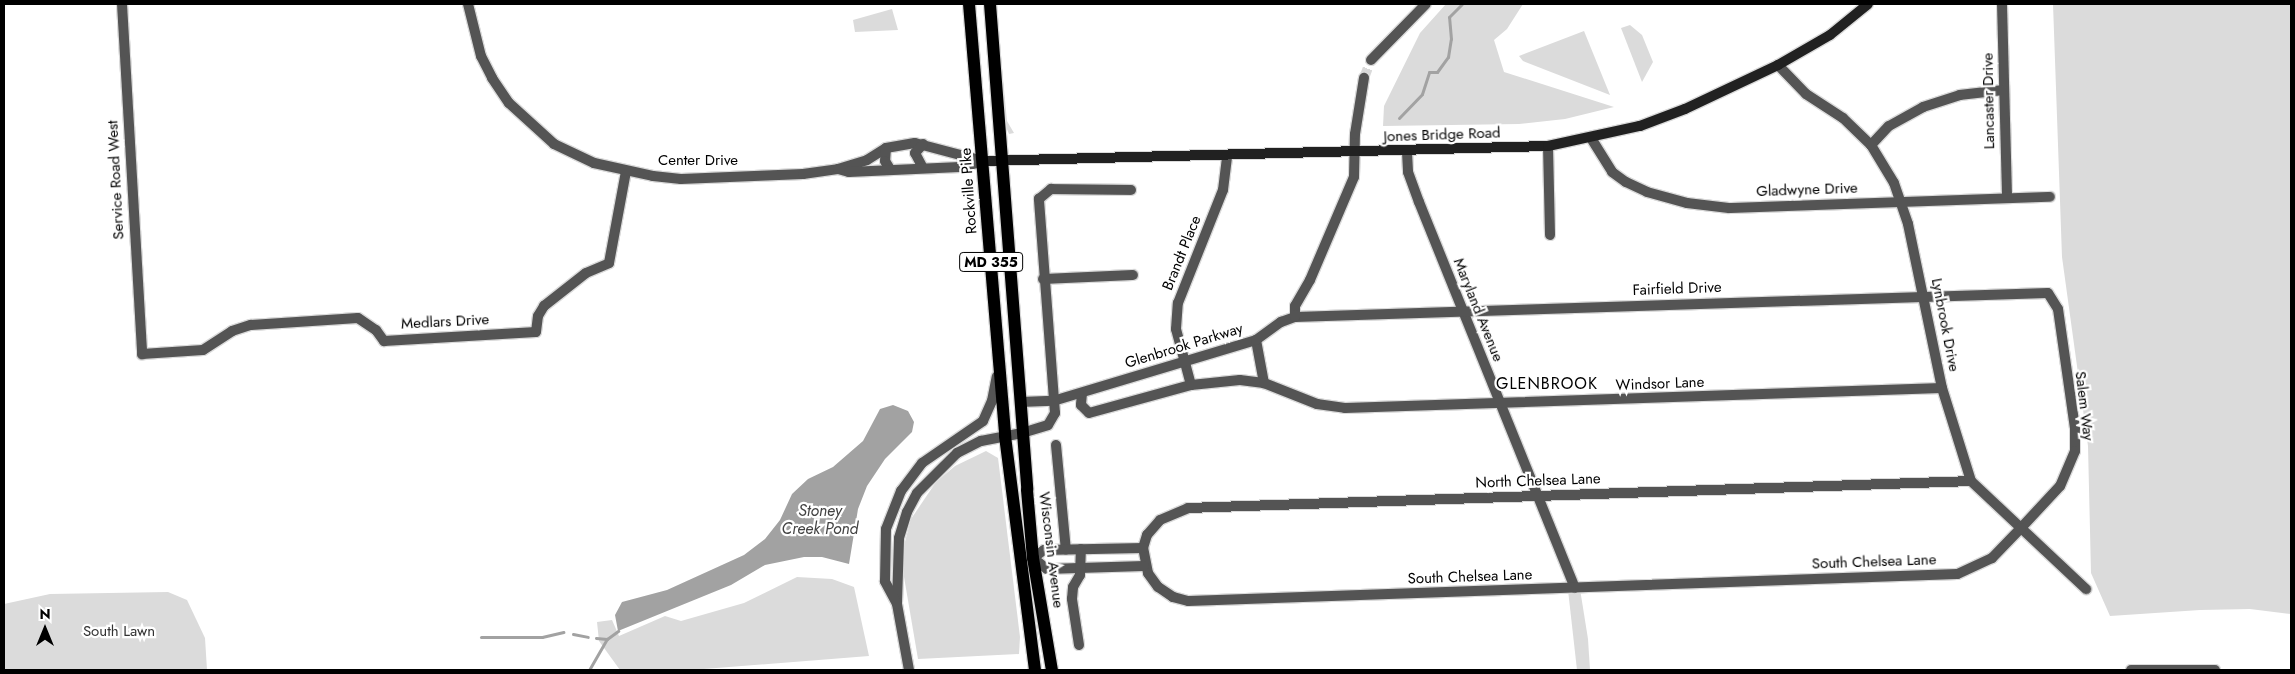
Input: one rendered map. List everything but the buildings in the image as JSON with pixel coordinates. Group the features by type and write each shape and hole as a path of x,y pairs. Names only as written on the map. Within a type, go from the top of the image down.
{"main road":[{"name":"Rockville Pike","path":"969,4 1005,436"},
{"name":"MD 355","path":"990,4 1022,433"},
{"name":"Jones Bridge Road","path":"983,161 1227,157 1548,146 1640,126 1685,109 1778,65 1830,35 1868,4"},
{"name":"Wisconsin Avenue","path":"1022,433 1034,558 1052,670"},
{"name":"MD 355","path":"1005,436 1019,559 1035,670"},
{"path":"1019,559 1034,558"}],"street":[{"name":"Service Road West","path":"122,4 142,354"},
{"name":"Center Drive","path":"468,4 481,56 492,78 522,118 573,154 626,171 681,178 803,174 838,169 867,160 886,148 923,144 983,161"},
{"path":"1371,60 1426,4"},
{"name":"Lancaster Drive","path":"2002,4 2007,198"},
{"name":"Lynbrook Drive","path":"1778,65 1806,94 1843,118 1871,145 1894,183 1925,297 1942,388 1971,481 2086,589"},
{"path":"1296,317 1295,306 1310,280 1354,177 1355,134 1364,78"},
{"path":"1871,145 1889,126 1923,106 1960,95 2003,90"},
{"name":"Gladwyne Drive","path":"1591,138 1612,172 1626,182 1647,192 1687,203 1729,208 2050,197"},
{"path":"923,144 915,153 916,161 923,168"},
{"path":"1548,146 1550,235"},
{"path":"886,148 885,161 890,169"},
{"name":"Maryland Avenue","path":"1408,152 1411,179 1461,310 1575,588"},
{"name":"Brandt Place","path":"1184,361 1176,329 1178,302 1223,190 1227,157"},
{"name":"Center Drive","path":"838,169 849,172 960,167 983,161"},
{"name":"Medlars Drive","path":"142,354 203,350 232,331 251,325 358,318 376,330 384,341 536,332 538,316 544,306 586,272 609,263 626,171"},
{"path":"909,670 897,604 899,538 907,512 917,493 957,453 982,441 1041,428 1052,420 1053,400 1037,205 1042,194 1051,190 1131,190"},
{"path":"1043,279 1133,275"},
{"name":"Fairfield Drive","path":"1296,317 2038,292 2048,293 2055,301"},
{"name":"Salem Way","path":"2021,528 2060,486 2075,451 2075,429 2055,301"},
{"name":"Glenbrook Parkway","path":"1020,402 1053,400 1082,393 1256,340 1281,322 1296,317"},
{"path":"1256,340 1264,383"},
{"path":"1184,361 1191,386"},
{"path":"897,604 885,581 884,570 886,529 892,509 901,491 922,463 983,421 992,402 1000,362"},
{"name":"Windsor Lane","path":"1082,393 1081,405 1089,413 1191,386 1240,380 1264,383 1296,398 1335,407 1501,405 1942,388"},
{"path":"1056,445 1066,550"},
{"name":"North Chelsea Lane","path":"1143,548 1148,535 1160,520 1188,508 1971,481"},
{"name":"South Chelsea Lane","path":"1144,566 1158,587 1188,602 1957,574 1992,558 2021,528"},
{"path":"1143,548 1144,566 1047,569 1034,558 1044,550 1066,550 1143,548"},
{"path":"1079,645 1072,599 1073,587 1080,578 1082,568 1081,550"},
{"path":"2131,670 2215,670"}],"green space":[{"path":"996,4 1007,121 1014,133 1009,134 1006,127"},
{"path":"1446,4 1523,4 1507,29 1494,40 1504,72 1614,107 1565,119 1519,124 1383,126 1384,106 1420,33"},
{"path":"2053,4 2291,4 2291,614 2250,609 2110,616 2091,573 2088,446 2062,257"},
{"path":"892,9 898,30 855,32 853,20"},
{"path":"1630,25 1642,35 1653,62 1642,82 1621,28"},
{"path":"1584,31 1610,95 1523,61 1519,56"},
{"path":"986,451 998,458 1020,637 1019,654 918,659 903,571 902,553 911,519 936,482 955,466"},
{"path":"797,577 832,579 854,587 869,656 691,670 620,670 599,641 597,622 612,620 619,636 665,616 681,621 744,603"},
{"path":"1580,589 1588,639 1590,670 1577,670 1568,590"},
{"name":"South Lawn","path":"168,592 187,600 205,638 207,670 4,670 4,604 50,594"}],"water":[{"name":"Stoney Creek Pond","path":"893,405 908,411 914,422 912,432 885,459 867,486 858,509 849,564 822,557 804,557 765,565 731,585 618,631 615,615 622,602 667,590 744,555 765,539 780,520 792,494 808,479 833,467 863,441 880,409"}],"waterway":[{"path":"1399,118 1422,94 1429,72 1437,72 1448,57 1451,39 1449,17 1462,4"},
{"path":"589,670 607,639 618,631"},
{"path":"481,637 542,637 563,632"},
{"path":"573,634 588,637"},
{"path":"596,638 607,639"}],"tunnel":[{"path":"1364,78 1371,60"}],"district":[{"name":"GLENBROOK","path":"1547,384"}]}
